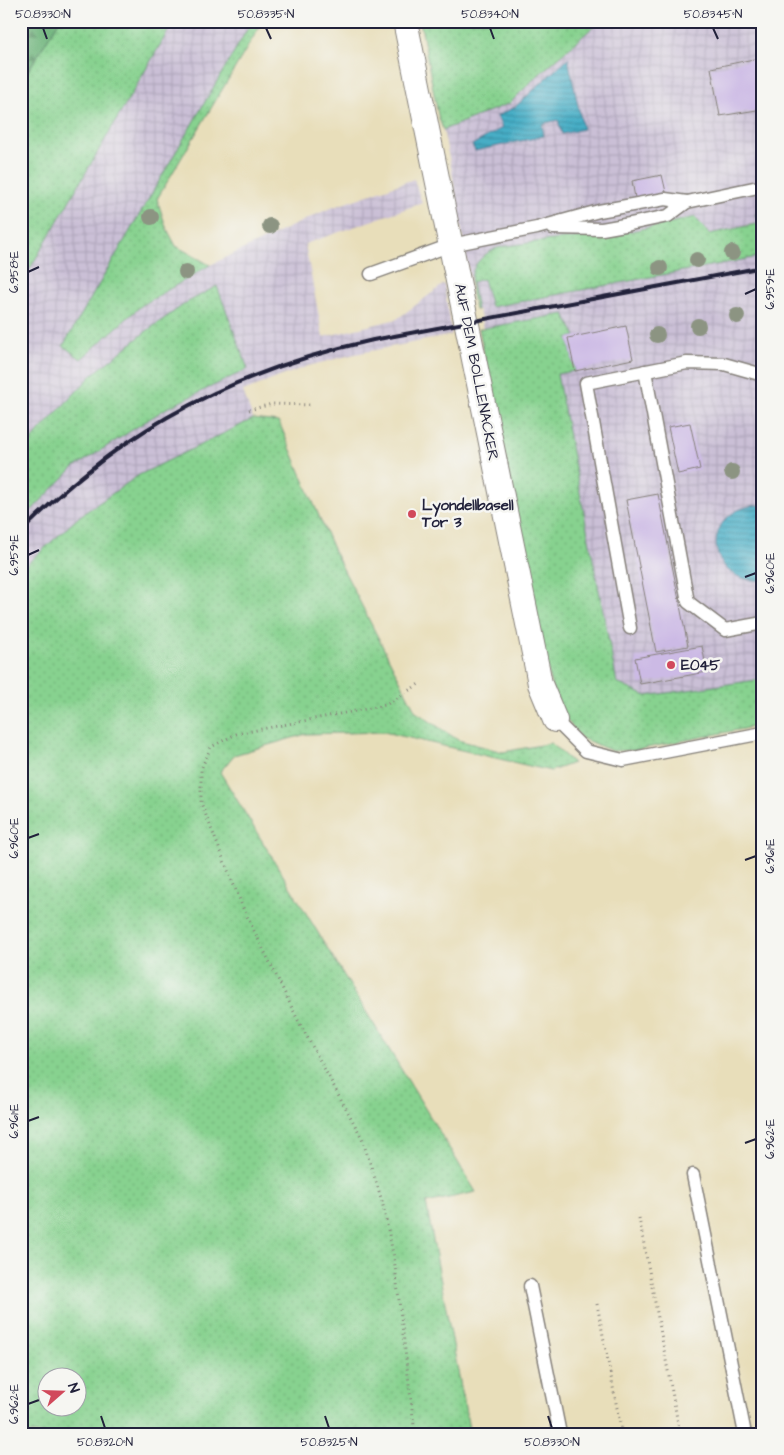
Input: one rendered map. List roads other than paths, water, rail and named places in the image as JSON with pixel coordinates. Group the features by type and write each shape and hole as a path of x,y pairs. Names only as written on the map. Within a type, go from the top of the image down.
{"street":[{"name":"AUF DEM BOLLENACKER","path":"405,21 540,684 555,720"}],"lane":[{"path":"371,274 451,245 537,228 599,211 665,199 687,202 763,186"},
{"path":"537,228 602,229 668,216 687,202"},
{"path":"630,628 586,383 687,363 724,364 763,374"},
{"path":"645,371 688,602 725,630 763,623"},
{"path":"555,720 586,751 623,760 763,733"},
{"path":"693,1175 745,1434"},
{"path":"530,1286 560,1434"}],"water":[{"path":"568,58 583,129 562,134 558,120 542,124 544,136 475,151 472,145 502,128 497,116 515,107"},
{"path":"758,505 763,507 763,580 744,578 729,571 720,560 716,546 718,532 725,520 739,510"}],"railway":[{"path":"21,532 69,487 118,449 186,407 258,374 296,361 373,340 763,267"}],"place":[{"name":"Lyondellbasell Tor 3","path":"412,514"},
{"name":"E045","path":"671,665"}]}
